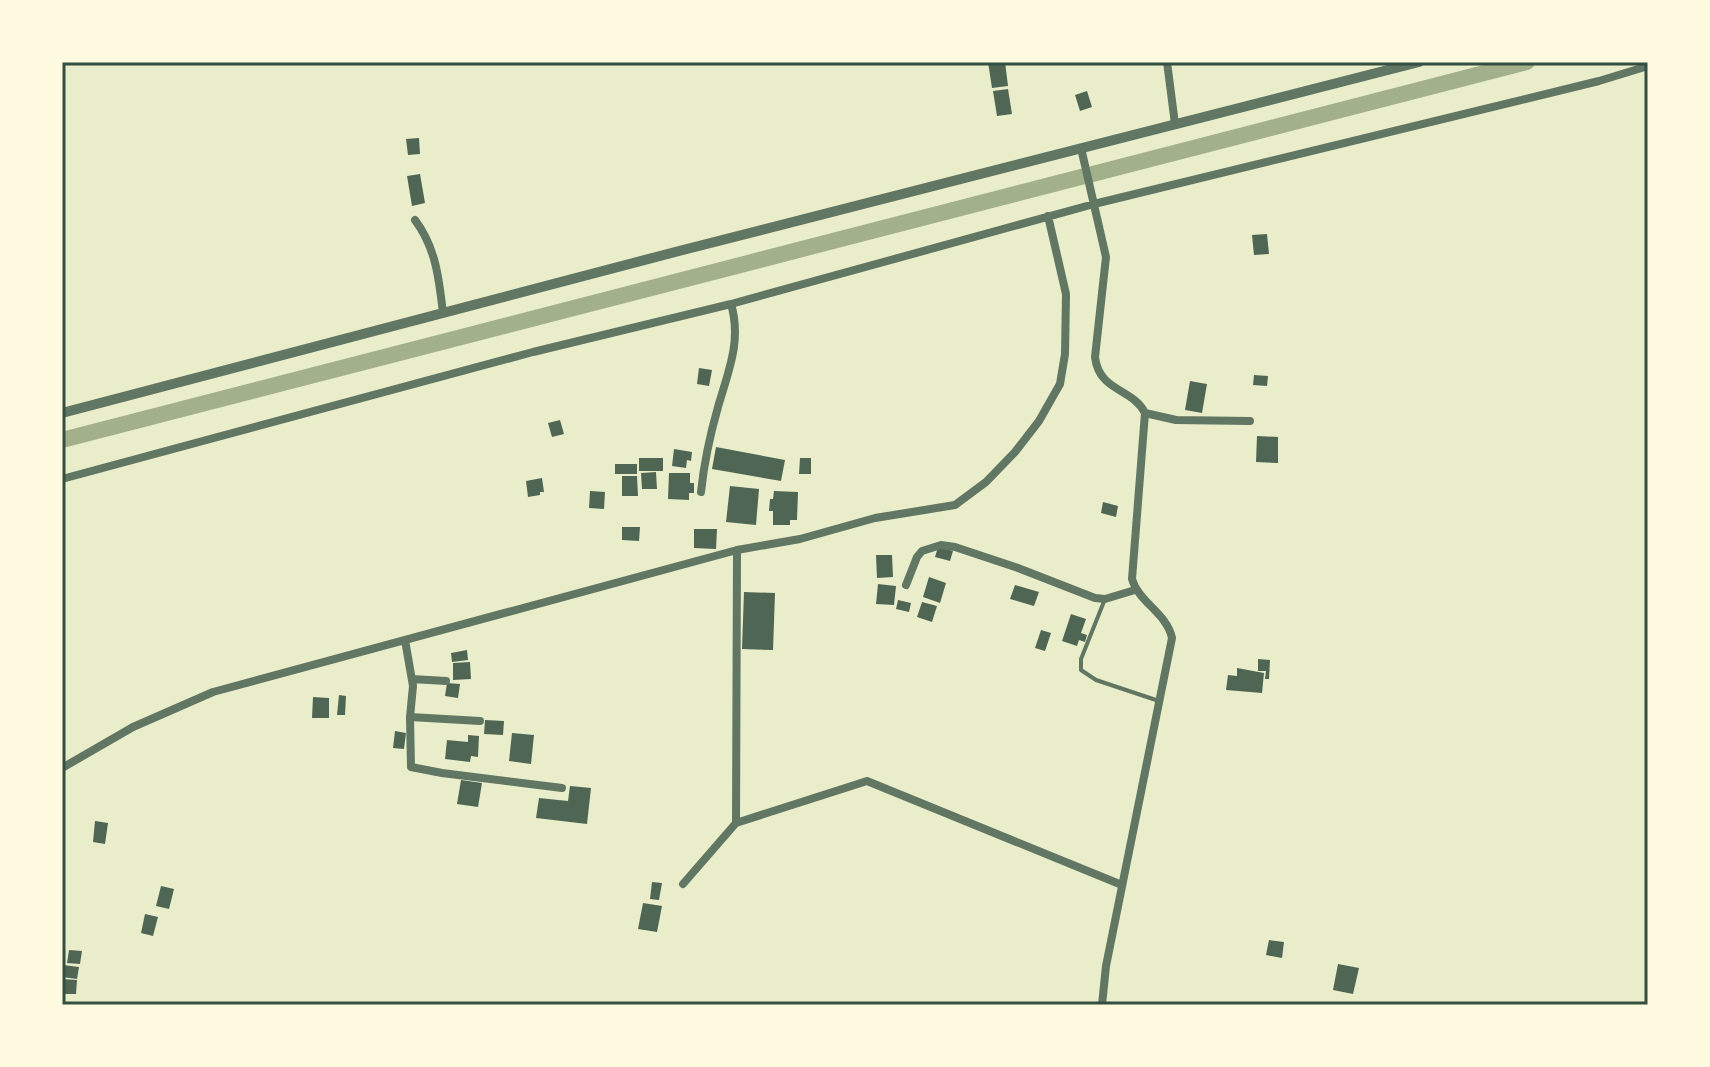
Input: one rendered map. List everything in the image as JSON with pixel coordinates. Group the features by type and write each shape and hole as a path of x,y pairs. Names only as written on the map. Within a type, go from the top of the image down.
{"street":[{"path":"1167,62 1175,124"},
{"path":"62,413 1419,62"},
{"path":"62,479 533,352 731,304 1048,216 1093,200 1584,84 1648,66"},
{"path":"1082,151 1106,257 1096,367 1106,382 1141,406 1145,413 1131,567 1135,590 1167,623 1172,635 1106,966 1102,1005"},
{"path":"62,768 133,727 213,692 737,550 800,539 875,518 955,505 986,482 1015,452 1039,421 1060,384 1065,354 1066,294 1048,216"},
{"path":"415,220 427,237 435,260 443,313"},
{"path":"701,492 704,462 735,347 736,320 731,304"},
{"path":"1145,413 1176,420 1250,421"},
{"path":"906,585 922,551 941,545 955,547 1105,599 1135,590"},
{"path":"736,823 737,550"},
{"path":"405,640 412,679 411,767 562,788"},
{"path":"412,679 446,681"},
{"path":"410,717 480,721"},
{"path":"683,884 736,823 867,781 1122,885"}],"lane":[{"path":"1105,599 1081,659 1081,670 1096,680 1159,701"}],"building":[{"path":"988,62 1005,62 1008,86 992,88"},
{"path":"1008,89 1012,114 997,116 993,91"},
{"path":"1087,91 1092,107 1080,111 1075,95"},
{"path":"419,138 420,154 408,155 406,139"},
{"path":"420,174 425,203 412,206 407,176"},
{"path":"1267,234 1269,254 1254,255 1252,235"},
{"path":"699,368 712,370 709,386 697,384"},
{"path":"1254,375 1268,376 1267,386 1253,385"},
{"path":"1190,381 1207,384 1202,413 1185,410"},
{"path":"560,420 564,434 552,437 548,423"},
{"path":"1257,436 1278,437 1278,463 1256,462"},
{"path":"716,447 785,460 781,481 712,469"},
{"path":"674,449 692,452 686,468 672,466"},
{"path":"639,458 663,458 663,471 639,471"},
{"path":"800,458 811,458 811,474 799,474"},
{"path":"615,464 637,464 637,474 615,474"},
{"path":"656,472 657,489 642,489 641,473"},
{"path":"669,473 690,473 694,493 689,493 689,500 668,499"},
{"path":"622,476 637,476 638,496 622,496"},
{"path":"542,478 544,492 528,497 526,481"},
{"path":"730,486 759,489 756,525 726,522"},
{"path":"590,491 605,492 604,509 589,508"},
{"path":"774,491 798,492 797,520 790,520 790,525 773,525 773,511 769,511"},
{"path":"1103,502 1118,506 1116,517 1101,513"},
{"path":"622,527 640,527 639,541 622,540"},
{"path":"694,529 717,529 716,549 694,548"},
{"path":"938,547 953,551 950,561 935,557"},
{"path":"876,555 892,555 893,577 877,578"},
{"path":"929,577 946,583 940,603 923,597"},
{"path":"878,584 896,586 894,605 876,604"},
{"path":"1015,585 1039,592 1034,606 1010,599"},
{"path":"744,592 775,593 773,650 742,649"},
{"path":"898,600 911,603 909,612 896,609"},
{"path":"922,602 937,606 932,622 917,617"},
{"path":"1071,614 1086,619 1081,633 1087,635 1085,642 1079,640 1077,646 1062,641"},
{"path":"1041,630 1051,633 1045,651 1035,648"},
{"path":"467,650 468,660 452,662 451,653"},
{"path":"1258,659 1270,660 1269,679 1265,679 1266,671 1258,671"},
{"path":"470,662 471,679 453,680 453,663"},
{"path":"1237,668 1264,673 1262,693 1226,690 1228,675 1237,676"},
{"path":"447,683 460,684 458,698 445,696"},
{"path":"339,695 346,696 345,715 337,715"},
{"path":"313,697 329,698 329,718 312,718"},
{"path":"485,720 504,721 503,735 484,734"},
{"path":"395,731 406,733 404,749 393,748"},
{"path":"512,733 534,735 531,764 509,761"},
{"path":"468,735 479,736 478,757 471,756 470,762 445,759 447,740 468,742"},
{"path":"461,780 482,783 478,807 457,804"},
{"path":"570,786 591,788 587,824 536,818 539,798 568,801"},
{"path":"95,821 108,823 105,844 93,842"},
{"path":"652,882 662,883 659,900 650,899"},
{"path":"161,886 174,889 169,909 156,906"},
{"path":"643,903 662,906 657,932 638,929"},
{"path":"145,914 158,917 153,936 141,933"},
{"path":"1269,940 1284,942 1282,958 1266,955"},
{"path":"69,950 82,951 80,964 67,963"},
{"path":"1338,964 1359,968 1353,994 1333,990"},
{"path":"63,965 79,967 77,979 62,977"},
{"path":"62,979 77,980 76,994 62,994"}],"waterway":[{"path":"62,440 1527,62"}]}
